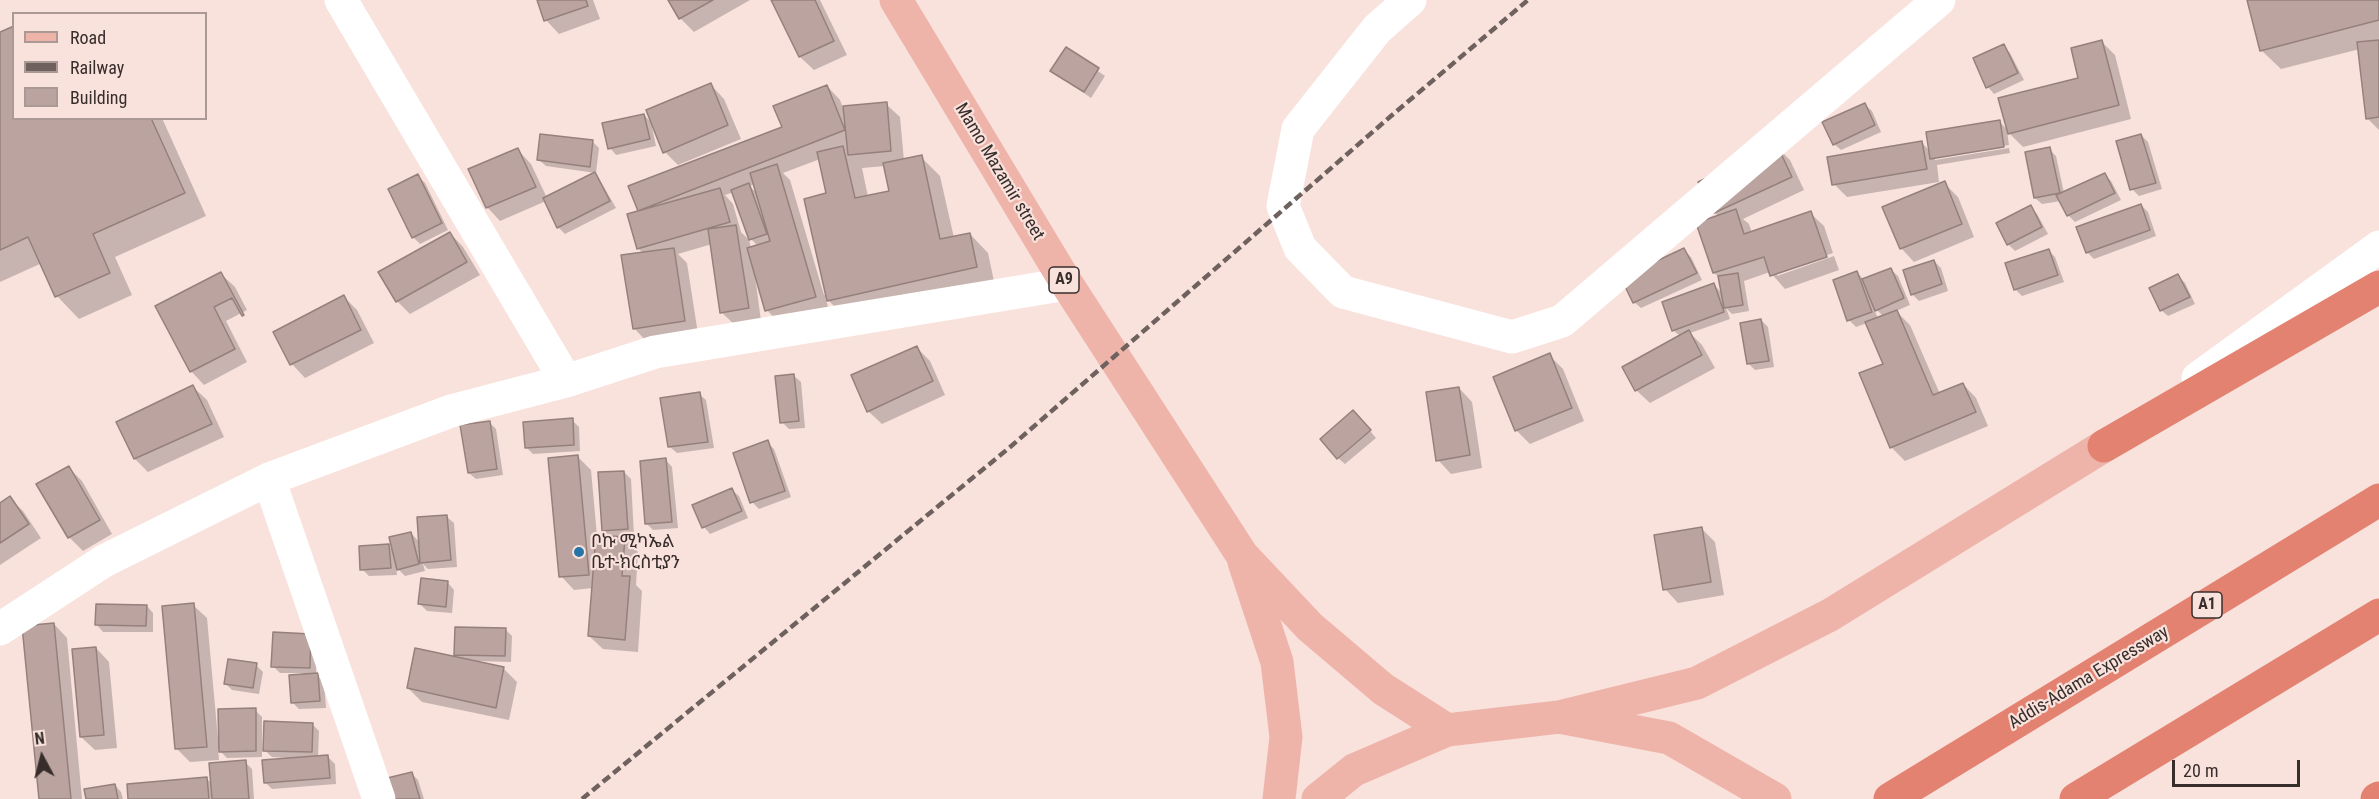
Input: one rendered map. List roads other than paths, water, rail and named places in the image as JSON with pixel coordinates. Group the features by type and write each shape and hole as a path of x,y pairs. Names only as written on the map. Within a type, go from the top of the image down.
{"highway":[{"path":"2104,446 2379,287"},
{"name":"Addis-Adama Expressway","path":"1890,799 2379,500"},
{"path":"2080,796 2379,615"}],"main road":[{"name":"Mamo Mazamir street","path":"896,0 1067,284 1242,555"},
{"path":"1318,799 1354,770 1447,730 1559,717 1697,683 1830,615 2104,446"},
{"name":"A9","path":"1242,555 1318,634 1383,689 1447,730"},
{"name":"A9","path":"1242,555 1277,662 1286,737 1279,799"},
{"path":"1559,717 1669,738 1772,795 1775,799"}],"street":[{"path":"341,0 566,381"},
{"path":"1410,0 1377,29 1298,129 1283,206 1300,249 1343,292 1512,337 1562,321 1939,0"},
{"path":"2104,446 2379,247"},
{"path":"0,628 104,561 269,478 451,411 566,381 655,352 1067,284"},
{"path":"269,478 379,799"}],"railway":[{"path":"582,799 1009,448 1528,0"}],"place":[{"name":"ቦኩ ሚካኤል ቤተ-ክርስቲያን","path":"579,552"}]}
